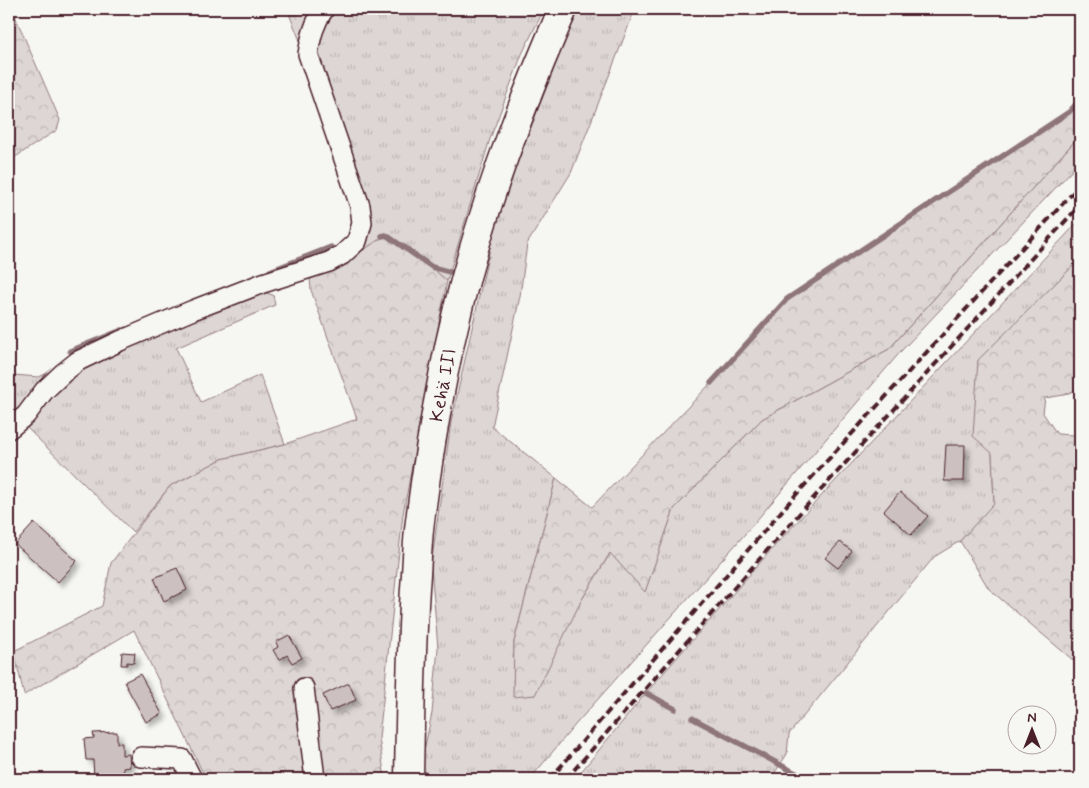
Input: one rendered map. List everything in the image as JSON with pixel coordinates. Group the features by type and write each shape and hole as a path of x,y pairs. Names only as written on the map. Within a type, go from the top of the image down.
{"highway":[{"name":"Kehä III","path":"409,779 410,668 420,523 435,415 456,317 478,234 511,136 536,70 563,9"}],"street":[{"path":"9,429 26,415 44,391 78,361 193,310 263,283 329,262 342,255 357,241 362,223 360,206 308,54 316,20 324,9"},
{"path":"304,688 315,779"},
{"path":"141,757 182,759 192,779"}],"green space":[{"path":"9,9 12,9 60,120 57,130 9,161"},
{"path":"287,9 318,9 301,43"},
{"path":"337,9 544,9 522,54 490,139 447,281 407,246 386,235 356,255 370,229 360,174 330,101 318,61 319,36"},
{"path":"577,9 633,9 632,17 571,173 527,244 520,296 492,427 556,478 514,642 514,697 581,601 611,552 645,591 674,509 762,419 889,349 1080,135 1080,162 902,350 738,542 575,725 530,779 422,779 422,760 432,713 438,648 431,566 451,422 498,212"},
{"path":"1080,100 1080,135 889,349 762,419 674,509 645,592 610,553 581,601 535,695 513,697 514,642 556,478 592,507 711,383 787,299 978,175 1069,112"},
{"path":"1080,220 1080,259 978,361 992,452 994,504 960,541 934,557 789,734 787,754 772,777 760,779 575,779 646,693 779,541"},
{"path":"386,235 407,246 447,281 403,514 379,738 385,779 206,779 134,630 24,695 14,651 102,606 111,563 170,486 222,459 285,444 357,419 311,290 310,278 356,255"},
{"path":"1080,259 1080,388 1064,395 1045,398 1043,413 1057,434 1074,435 1080,428 1080,666 989,589 960,541 994,503 992,453 973,436 978,360"},
{"path":"260,291 273,295 275,305 176,348 201,402 260,375 285,444 222,459 170,486 133,532 26,427 48,393 71,373 112,350"},
{"path":"65,364 14,416 9,409 9,369 13,375 39,377"}],"building":[{"path":"946,445 965,445 964,481 944,481"},
{"path":"900,492 928,516 911,535 884,511"},
{"path":"34,523 77,561 58,582 15,544"},
{"path":"840,542 852,551 838,568 825,558"},
{"path":"177,568 187,590 164,601 154,578"},
{"path":"289,635 302,658 292,663 287,655 279,660 273,650 278,647 276,642"},
{"path":"122,652 135,653 134,663 127,662 127,665 121,665"},
{"path":"140,674 162,714 146,722 124,682"},
{"path":"349,683 356,700 330,711 323,695"},
{"path":"117,732 117,743 122,743 122,755 129,754 130,767 123,768 124,779 94,779 93,760 86,760 84,739 94,738 93,733"}],"waterway":[{"path":"711,383 787,299 1069,112 1080,100"},
{"path":"382,236 386,235 432,267 450,272"},
{"path":"270,271 331,247"},
{"path":"70,351 122,330"},
{"path":"646,693 675,709"},
{"path":"692,718 807,779"}],"railway":[{"path":"550,779 792,499 1080,185"},
{"path":"566,779 800,513 1080,205"}]}
